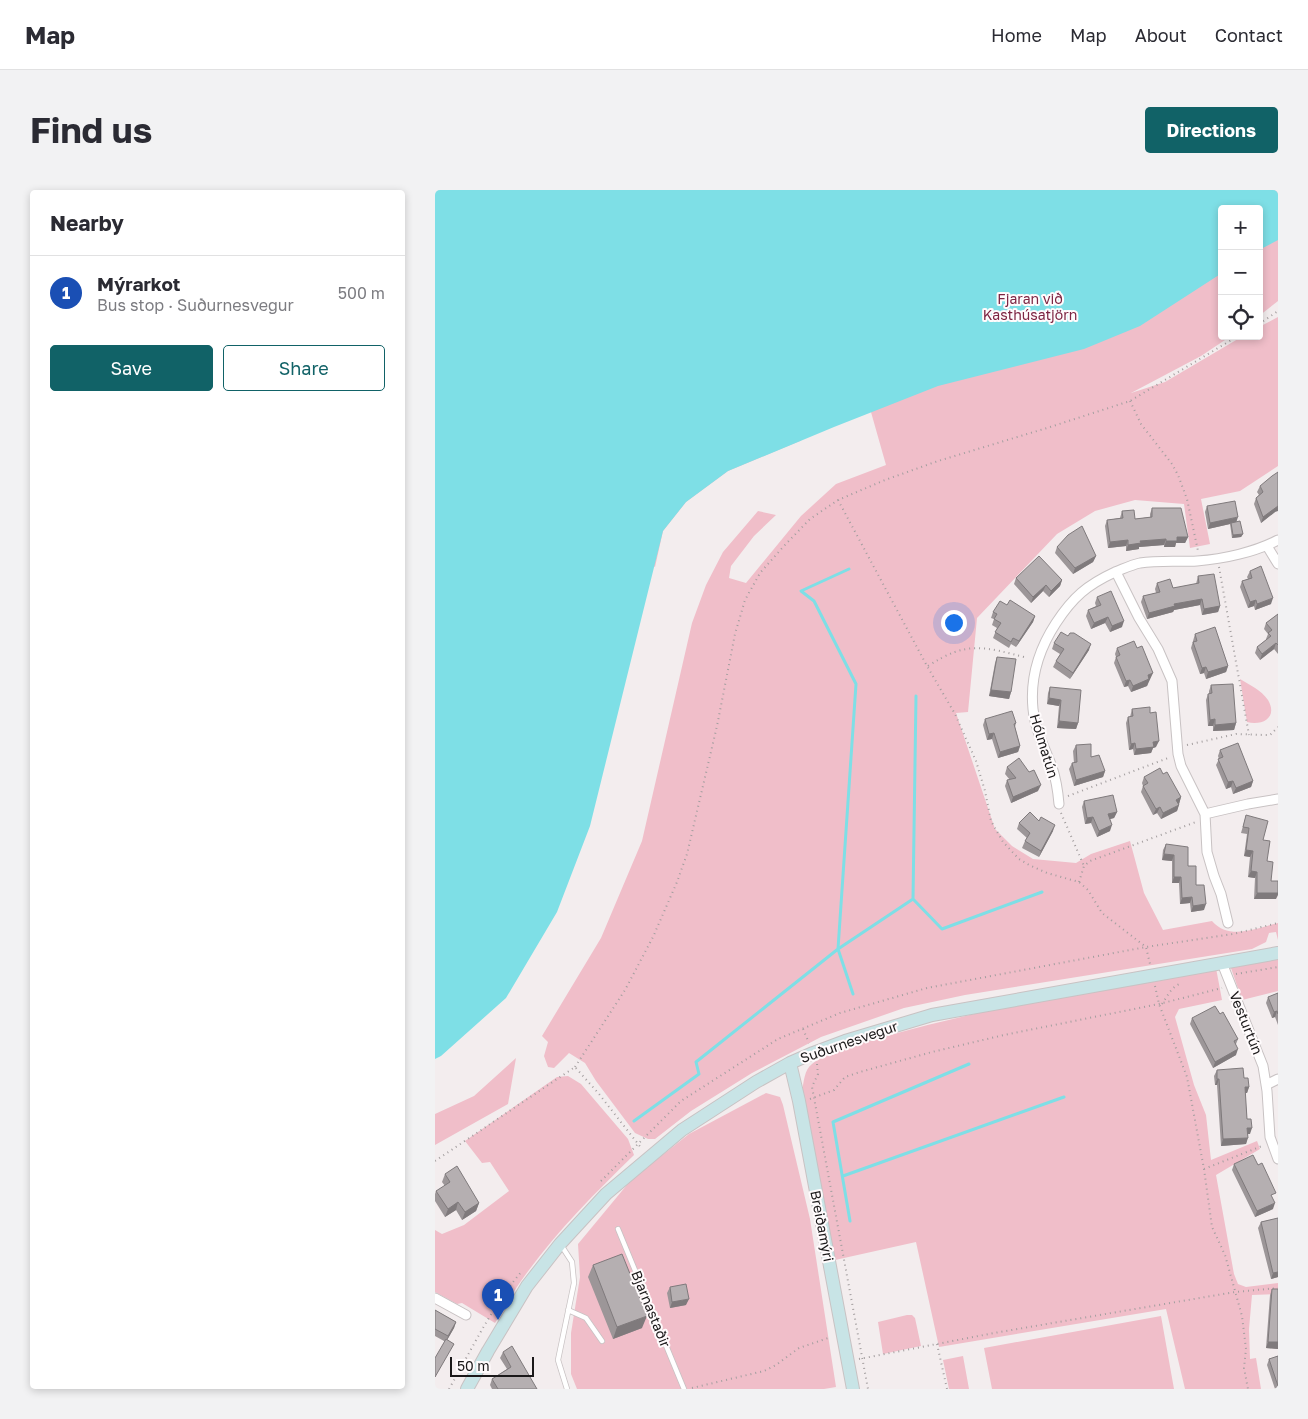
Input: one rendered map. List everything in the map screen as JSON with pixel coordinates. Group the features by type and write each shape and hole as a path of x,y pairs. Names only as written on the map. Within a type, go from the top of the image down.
{"street":[{"name":"Hólmatún","path":"1059,802 1053,770 1035,727 1033,688 1037,660 1049,633 1062,613 1078,595 1094,582 1141,563 1200,561 1218,558 1267,546 1278,540"},
{"path":"1267,546 1278,564"},
{"path":"1115,572 1158,649 1171,681 1181,766 1205,816 1207,852 1221,894 1228,923"},
{"path":"1205,816 1255,802 1278,799"},
{"name":"Suðurnesvegur","path":"467,1389 527,1286 560,1244 606,1194 682,1130 756,1082 790,1063 813,1052 890,1027 933,1016 1278,953"},
{"name":"Vesturtún","path":"1222,963 1263,1066 1271,1144 1278,1159"},
{"name":"Breiðamýri","path":"790,1063 799,1101 853,1389"},
{"path":"1266,1085 1278,1079"},
{"path":"435,1298 466,1315"}],"lane":[{"name":"Bjarnastaðir","path":"618,1229 684,1389"},
{"path":"560,1244 572,1262 574,1283 558,1360 567,1389"},
{"path":"568,1310 586,1318 602,1341"}],"path":[{"path":"1263,321 1278,310"},
{"path":"435,1161 575,1066 609,1016 640,964 665,910 687,854 717,726 735,634 745,600 760,573 810,519 838,500 938,460 1130,401 1231,340"},
{"path":"1130,401 1141,424 1169,460 1178,475 1187,499 1200,561"},
{"path":"838,500 927,666 955,714 976,761 991,821 1003,842 1019,859 1033,868 1079,882 1088,890 1102,913 1146,947 1159,1004 1187,1077 1204,1169 1212,1227 1225,1255 1242,1316 1245,1349 1244,1368 1248,1389"},
{"path":"1218,558 1249,735"},
{"path":"927,666 943,656 963,649 979,647 1037,660"},
{"path":"1084,866 1061,814 1059,802 1178,751 1215,738 1236,734 1270,734 1278,727"},
{"path":"1079,882 1084,866 1090,861 1205,816"},
{"path":"799,1101 814,1098 833,1090 845,1077 914,1057 1004,1035 1063,1025 1159,1004 1231,985"},
{"path":"803,1029 818,1066 818,1074 812,1087 868,1389"},
{"path":"575,1066 649,1156"},
{"path":"1204,1169 1263,1145 1271,1144"},
{"path":"847,1362 994,1333 1235,1292 1278,1288"},
{"path":"690,1389 764,1371 776,1365 799,1348 812,1342 842,1334"},
{"path":"937,1344 947,1389"}],"green space":[{"name":"Fjaran við Kasthúsatjörn","path":"1278,190 1278,301 1263,313 1263,205 1218,205 1218,340 1225,340 1201,356 1131,393 1165,382 1236,340 1263,340 1263,325 1278,317 1278,466 1240,491 1201,499 1210,544 1190,548 1184,504 1135,500 1095,511 1057,534 977,618 968,712 956,713 995,829 1012,846 1033,859 1076,863 1091,854 1130,841 1144,893 1163,930 1212,921 1219,927 1235,932 1252,930 1278,923 1278,940 1276,932 1269,933 1266,942 1252,949 965,995 904,1008 821,1037 752,1073 691,1111 655,1139 648,1139 635,1133 596,1081 585,1063 569,1053 554,1068 548,1067 544,1056 548,1042 542,1036 601,938 642,841 692,623 706,585 723,552 758,511 776,515 754,536 731,566 729,578 746,583 801,516 836,484 886,465 867,398 800,441 728,471 686,502 663,531 655,567 603,530 833,277"},
{"path":"1240,679 1259,691 1268,700 1271,711 1267,719 1258,723 1247,722"},
{"path":"1278,959 1278,991 1242,1000 1231,968"},
{"path":"1216,968 1222,1000 1179,1009 1175,1017 1194,1085 1206,1115 1211,1160 1257,1141 1260,1149 1216,1175 1234,1274 1238,1284 1246,1287 1278,1283 1278,1294 1252,1295 1249,1329 1250,1359 1256,1358 1261,1389 1185,1389 1166,1309 939,1347 916,1242 835,1260 802,1091 806,1073 812,1064 819,1059 849,1047 930,1024 1011,1006"},
{"path":"516,1058 508,1104 435,1145 435,1114 474,1096"},
{"path":"568,1076 581,1084 628,1139 634,1155 550,1243 522,1280 495,1323 462,1303 457,1304 435,1292 435,1230 442,1234 464,1225 509,1191 490,1162 482,1163 465,1141 557,1077"},
{"path":"766,1093 780,1097 783,1105 810,1219 836,1387 824,1389 577,1389 571,1374 571,1333 580,1277 578,1244 631,1180 689,1134"},
{"path":"912,1315 915,1318 921,1346 883,1354 878,1322"},
{"path":"1161,1316 1174,1389 992,1389 984,1348"},
{"path":"963,1356 969,1389 949,1389 943,1360"}],"water":[{"path":"435,190 1278,190 1278,240 1263,248 1263,205 1218,205 1218,276 1140,326 1084,349 938,386 728,471 686,502 663,531 590,826 557,912 506,998 441,1056 435,1059"}],"building":[{"path":"1278,472 1278,506 1263,517 1256,498 1263,492 1260,486"},
{"path":"1235,501 1238,517 1210,523 1207,506"},
{"path":"1152,508 1181,508 1188,537 1177,537 1177,541 1166,541 1166,539 1140,541 1141,543 1128,545 1128,540 1110,542 1107,520 1123,518 1122,511 1134,510 1135,519 1152,517"},
{"path":"1240,521 1243,534 1233,535 1231,523"},
{"path":"1082,526 1096,556 1075,568 1057,547 1068,535"},
{"path":"1039,556 1062,580 1051,591 1046,585 1033,597 1016,578"},
{"path":"1261,566 1273,598 1257,604 1256,600 1250,602 1242,581 1252,578 1250,571"},
{"path":"1214,574 1220,606 1204,609 1202,599 1174,604 1175,606 1149,613 1143,596 1160,592 1157,583 1170,579 1173,588 1199,583 1198,576"},
{"path":"1111,591 1124,621 1112,626 1108,617 1094,623 1088,610 1101,605 1097,597"},
{"path":"1010,600 1035,616 1019,641 1013,638 1011,642 995,632 1001,623 994,619 997,614 993,612 1000,601 1007,605"},
{"path":"1278,614 1278,645 1276,643 1262,654 1257,647 1271,636 1268,633 1272,630 1266,623"},
{"path":"1215,627 1228,666 1208,672 1206,667 1202,668 1193,642 1197,641 1195,634"},
{"path":"1061,632 1068,636 1070,633 1074,633 1091,644 1073,673 1056,661 1064,649 1054,643"},
{"path":"1134,641 1137,648 1142,646 1153,673 1148,675 1149,679 1133,686 1130,680 1126,681 1116,657 1120,655 1117,648"},
{"path":"997,657 1016,659 1011,692 991,690"},
{"path":"1233,684 1236,723 1215,725 1215,719 1210,720 1208,694 1212,693 1211,685"},
{"path":"1050,687 1081,690 1078,723 1059,721 1061,700 1049,698"},
{"path":"1150,707 1150,713 1156,712 1159,741 1153,742 1154,747 1136,749 1135,743 1131,744 1128,717 1133,716 1132,709"},
{"path":"1012,711 1020,746 1000,752 994,733 989,734 985,719"},
{"path":"1238,743 1253,781 1236,788 1233,781 1228,782 1218,759 1223,757 1220,750"},
{"path":"1091,744 1091,757 1099,755 1105,771 1076,780 1072,763 1077,762 1076,745"},
{"path":"1019,758 1029,772 1034,770 1041,785 1013,797 1007,780 1016,778 1007,767"},
{"path":"1160,768 1163,774 1167,772 1181,797 1176,800 1179,805 1163,813 1160,807 1156,809 1143,786 1148,783 1144,777"},
{"path":"1113,795 1117,812 1108,814 1112,825 1099,831 1093,817 1087,818 1084,801"},
{"path":"1030,812 1039,821 1041,817 1055,825 1041,851 1025,841 1030,833 1019,823"},
{"path":"1246,815 1268,821 1263,840 1270,841 1267,861 1273,862 1271,881 1278,881 1278,893 1257,893 1257,872 1251,871 1253,851 1246,850 1249,828 1243,827"},
{"path":"1166,844 1188,847 1188,866 1196,866 1196,885 1204,885 1206,904 1193,906 1192,897 1182,898 1181,877 1174,877 1174,855 1164,854"},
{"path":"1278,993 1278,1014 1277,1011 1274,1012 1268,997"},
{"path":"1215,1006 1220,1014 1223,1012 1238,1039 1234,1041 1238,1049 1215,1062 1192,1018"},
{"path":"1243,1068 1244,1078 1248,1078 1249,1087 1245,1087 1247,1119 1251,1119 1252,1128 1247,1128 1248,1138 1223,1139 1217,1070"},
{"path":"1253,1155 1258,1165 1262,1163 1276,1193 1271,1195 1275,1203 1257,1211 1234,1164"},
{"path":"457,1166 479,1203 465,1212 458,1202 448,1209 436,1191 450,1182 445,1174"},
{"path":"1278,1218 1278,1272 1273,1273 1261,1222"},
{"path":"622,1254 647,1316 617,1327 593,1265"},
{"path":"686,1284 689,1299 672,1302 670,1287"},
{"path":"1272,1289 1278,1289 1278,1342 1268,1342"},
{"path":"435,1310 456,1322 448,1336 435,1329"},
{"path":"446,1339 454,1344 435,1377 435,1358"},
{"path":"512,1346 537,1389 498,1389 492,1379 511,1367 503,1352"},
{"path":"1278,1356 1278,1386 1269,1359"}],"waterway":[{"path":"849,569 801,591 814,601 856,684 838,949 853,994"},
{"path":"634,1121 699,1074 696,1062 838,949 913,899 916,696"},
{"path":"913,899 942,929 1042,892"},
{"path":"850,1221 833,1122 969,1064"},
{"path":"843,1176 1064,1097"}],"place":[{"name":"Mýrarkot","path":"498,1320"}]}
